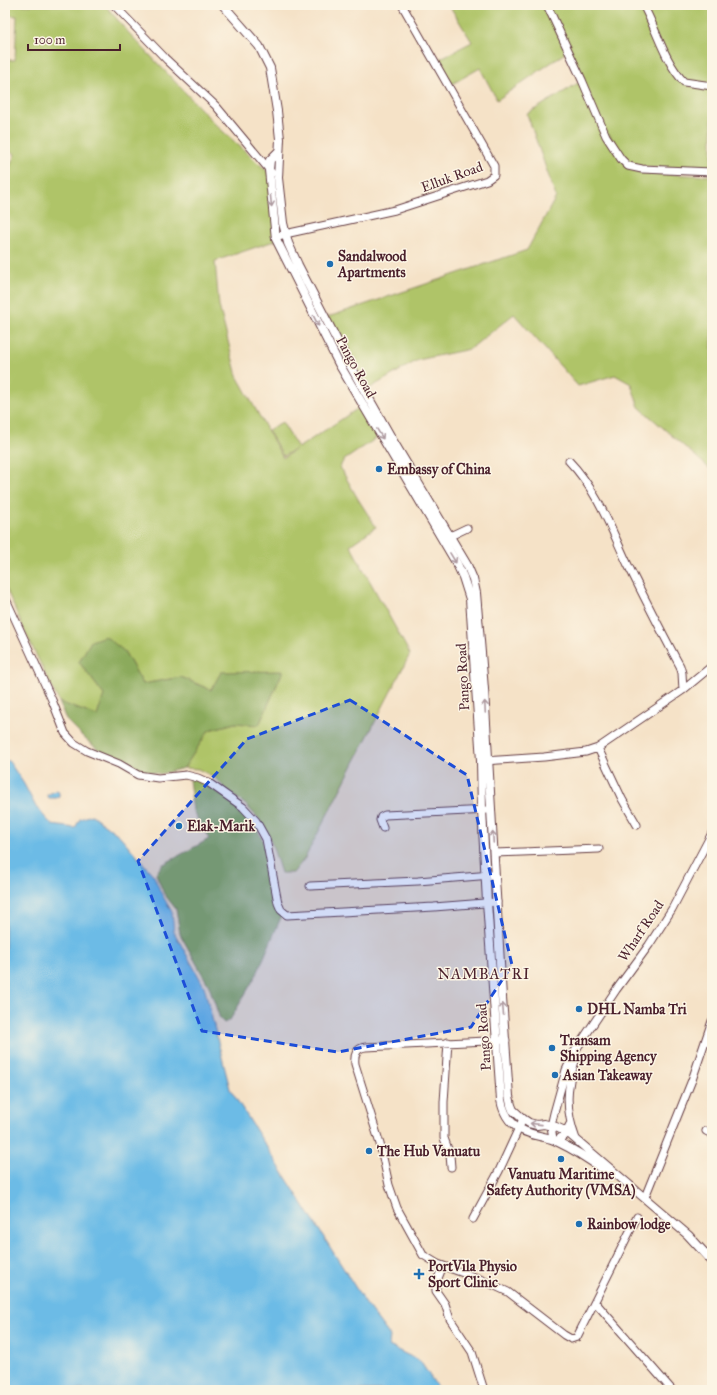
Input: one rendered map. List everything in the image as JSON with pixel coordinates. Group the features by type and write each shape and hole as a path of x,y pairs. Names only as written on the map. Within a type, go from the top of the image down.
{"street":[{"path":"114,5 167,60 216,106 269,170 278,178"},
{"name":"Pango Road","path":"223,5 259,46 270,68 280,139 278,178 285,234 298,265 349,364 446,538"},
{"name":"Elluk Road","path":"276,237 395,210 487,180 494,175 494,166 402,5"},
{"path":"547,5 606,136 621,159 628,166 642,169 712,172"},
{"path":"643,5 667,56 680,78 684,82 712,86"},
{"path":"269,170 270,160 279,152"},
{"name":"Pango Road","path":"269,170 276,237 315,319 339,364 446,538 467,565 476,590 484,682 484,761 482,810 487,902 502,1040 511,1105 517,1114 528,1123 569,1128 576,1139 590,1153 620,1176 625,1182 688,1235 712,1261"},
{"path":"569,461 584,478 598,501 637,583 680,666 683,690"},
{"path":"446,538 467,528"},
{"path":"5,597 52,700 65,733 74,743 86,751 119,764 138,775 158,778 186,775 198,778 209,783 243,807 256,821 266,839 278,903 281,910 287,915 497,902"},
{"path":"484,761 579,753 598,748 683,690 712,666"},
{"path":"598,748 622,799 637,825"},
{"name":"Pango Road","path":"484,761 492,810 502,997 501,1100 503,1108 506,1116 519,1129 531,1134 555,1140 586,1157 618,1180 625,1182"},
{"path":"383,828 380,820 381,817 385,815 492,810"},
{"name":"Wharf Road","path":"555,1140 551,1126 566,1070 575,1051 616,990 649,945 672,909 712,833"},
{"path":"494,853 599,849"},
{"path":"310,886 418,881 495,874"},
{"path":"645,1198 692,1080 712,1021"},
{"name":"Wharf Road","path":"569,1128 567,1105 568,1091 572,1069 582,1039"},
{"path":"502,1040 362,1047 356,1052 354,1058 380,1144 389,1184 397,1208 423,1255 443,1266 480,1279 508,1292 571,1339 577,1337 637,1217"},
{"path":"448,1042 444,1102 444,1138 450,1155 451,1167"},
{"path":"474,1219 499,1172 523,1119"},
{"path":"555,1140 565,1135 569,1128"},
{"path":"443,1266 436,1283 436,1291 445,1304 450,1319 472,1352 484,1390"},
{"path":"595,1302 665,1387 672,1390"}],"highlighted area":[{"path":"350,700 467,775 512,965 471,1027 338,1052 202,1031 138,861 247,739"}],"green space":[{"path":"7,5 105,5 128,32 216,125 277,180 283,238 215,261 219,306 237,376 283,458 296,449 283,456 268,430 282,422 298,448 360,407 378,437 343,461 340,467 376,527 350,545 410,654 305,858 293,873 281,873 270,838 259,819 245,804 229,792 214,777 198,769 184,768 209,730 235,723 259,725 283,671 211,690 181,677 143,684 124,651 79,662 104,695 97,716 59,702 25,632 5,586 5,179 15,154 5,150 5,60 15,60 17,16 5,15 5,8"},
{"path":"449,5 712,5 712,170 643,167 630,164 609,134 627,168 641,173 712,176 712,468 709,468 639,407 631,384 615,375 578,386 514,314 470,349 418,360 363,392 322,319 527,250 556,197 527,114 585,79 568,51 497,100 480,68 452,84 437,60 472,42"},
{"path":"105,636 124,651 143,684 181,677 211,690 221,672 283,671 259,725 235,723 209,730 184,768 161,774 139,770 120,758 100,751 84,738 66,720 59,702 97,716 104,695 79,662 91,641"},
{"path":"195,778 224,796 241,810 254,824 263,840 275,905 282,915 257,974 230,1020 224,1023 220,1019 209,986 180,934 176,909 164,894 156,874 162,865 209,839 193,811 189,780"}],"water":[{"path":"8,760 24,784 36,807 52,825 75,828 80,819 92,815 120,836 154,876 161,893 172,912 174,932 204,986 230,1089 366,1304 390,1336 389,1346 420,1361 439,1390 5,1390 5,763"},
{"path":"57,790 59,796 57,798 49,798 47,795"}],"place":[{"name":"Sandalwood Apartments","path":"330,264"},
{"name":"Embassy of China","path":"379,469"},
{"name":"Elak-Marik","path":"179,826"},
{"name":"DHL Namba Tri","path":"579,1009"},
{"name":"Transam Shipping Agency","path":"552,1048"},
{"name":"Asian Takeaway","path":"555,1075"},
{"name":"The Hub Vanuatu","path":"369,1151"},
{"name":"Vanuatu Maritime Safety Authority (VMSA)","path":"561,1159"},
{"name":"Rainbow lodge","path":"579,1224"},
{"name":"PortVila Physio Sport Clinic","path":"419,1274"}],"district":[{"name":"NAMBATRI","path":"484,974"}]}
